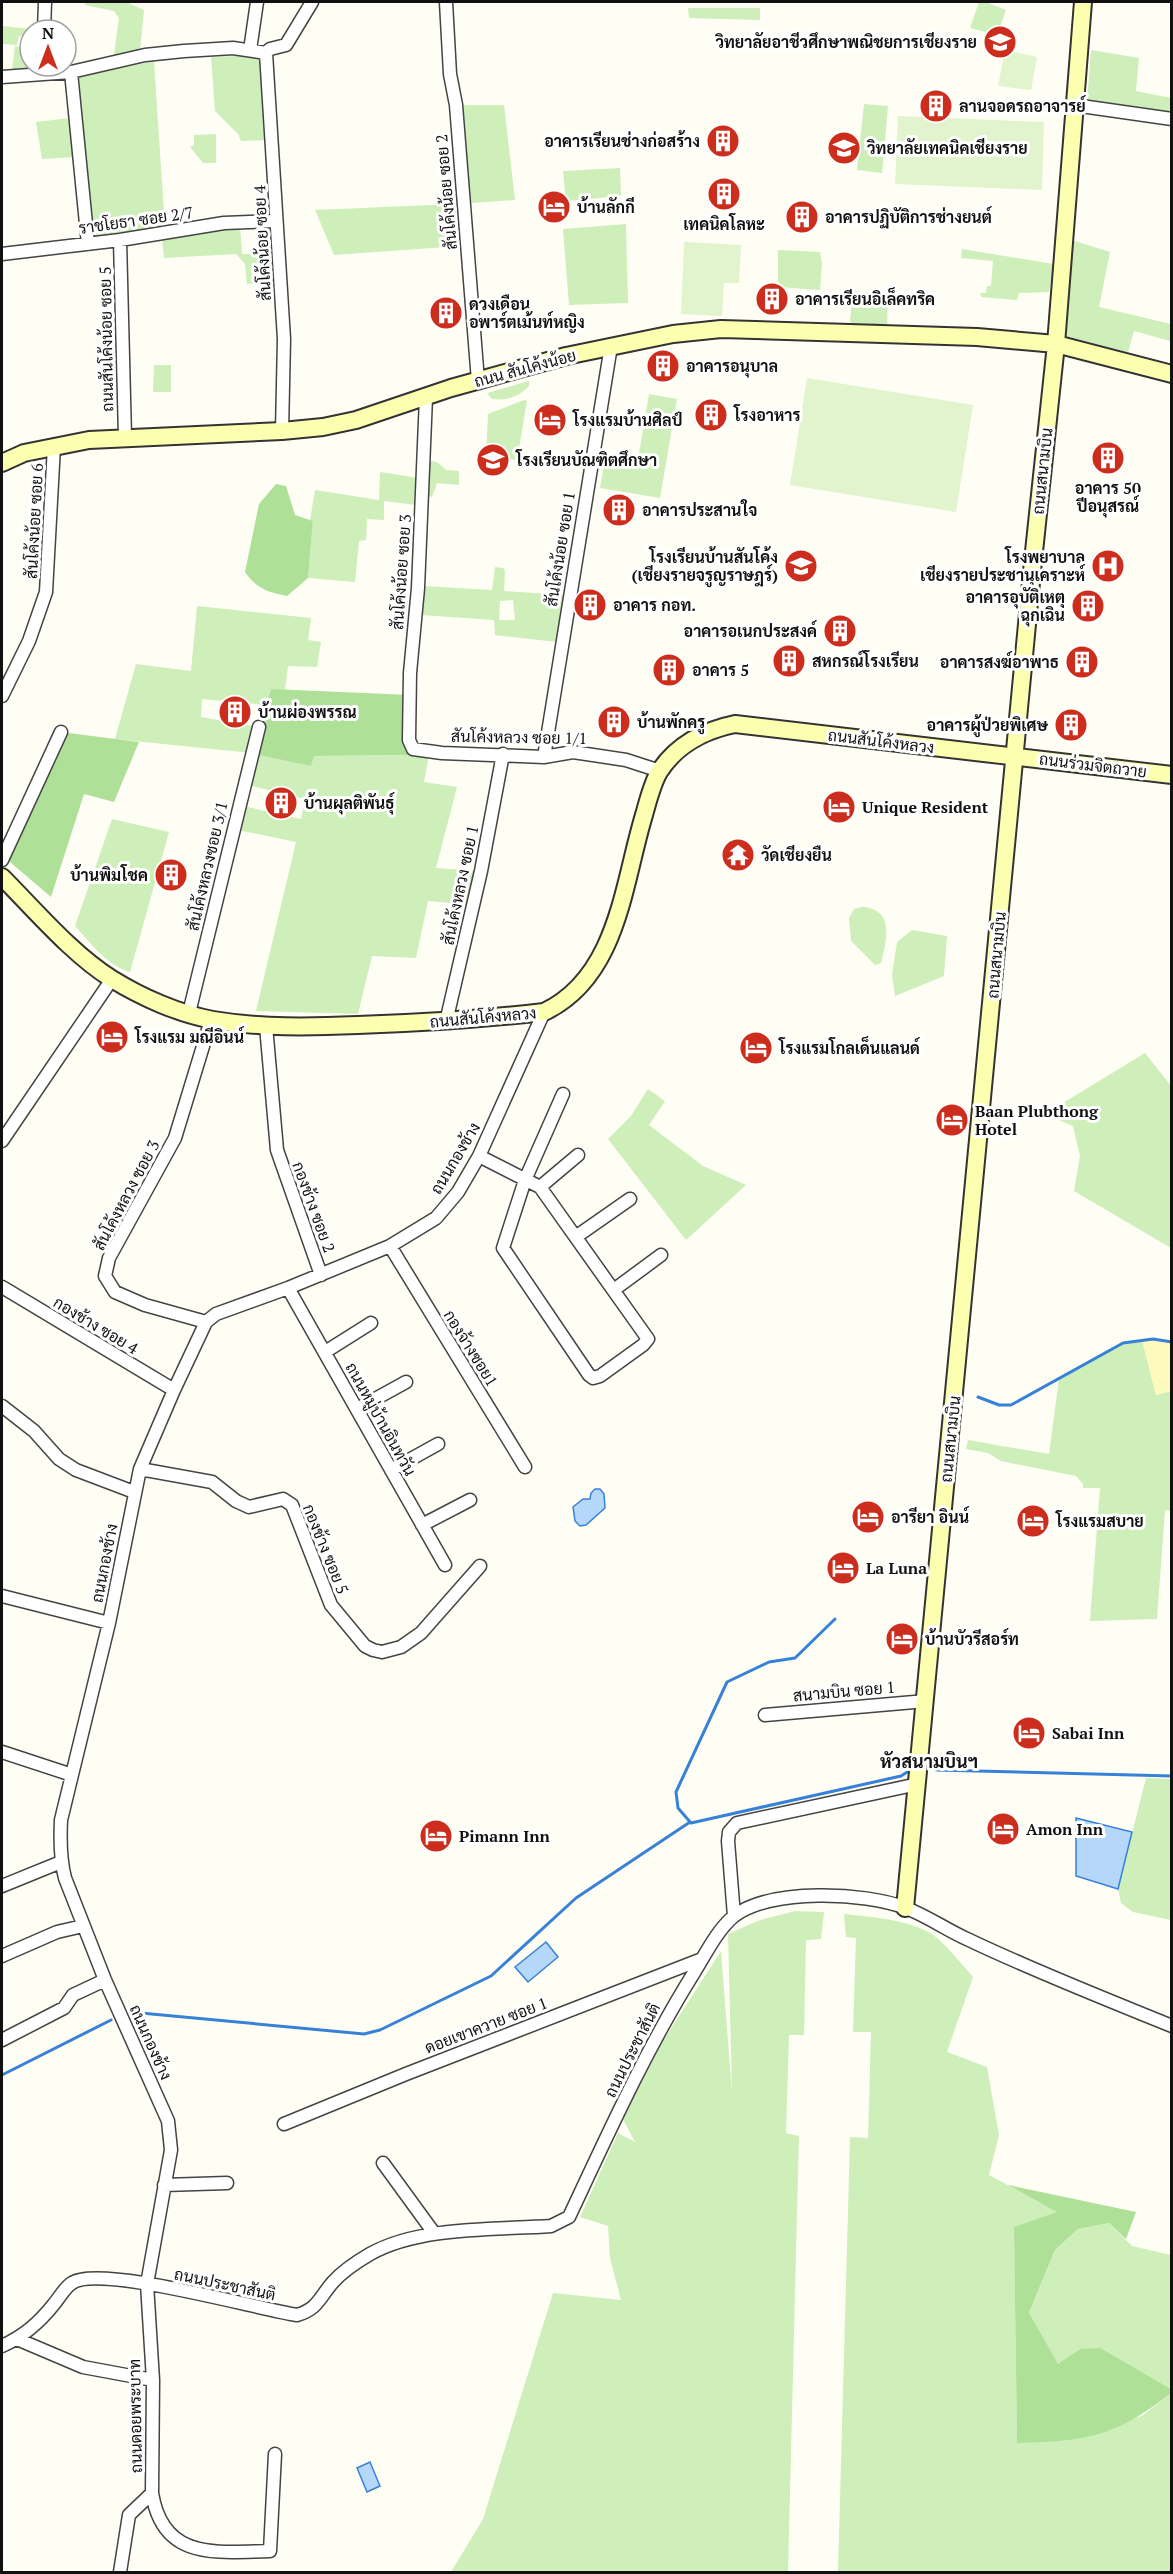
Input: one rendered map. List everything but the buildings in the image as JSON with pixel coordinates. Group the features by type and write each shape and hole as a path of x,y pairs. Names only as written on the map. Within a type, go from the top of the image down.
{"street":[{"path":"44,18 45,2"},
{"path":"250,50 257,2"},
{"path":"78,70 145,56 233,48 266,53 270,49 286,45 312,2"},
{"name":"สันโค้งน้อย ซอย 2","path":"446,2 450,74 456,105 478,381"},
{"name":"ถนนสนามบิน","path":"905,1908 1056,344 1083,2"},
{"name":"สันโค้งน้อย ซอย 4","path":"266,53 284,339 282,431"},
{"path":"2,77 18,74"},
{"path":"72,78 88,244"},
{"path":"1074,105 1172,119"},
{"name":"ราชโยธา ซอย 2/7","path":"2,254 120,240 224,223 276,221"},
{"name":"ถนนสันโค้งน้อย ซอย 5","path":"120,240 125,437"},
{"name":"ถนน สันโค้งน้อย","path":"2,463 24,453 54,446 125,437 282,431 323,427 356,420 478,381 611,346 673,334 721,329 977,337 1056,344 1172,374"},
{"name":"สันโค้งน้อย ซอย 1","path":"544,757 611,346"},
{"name":"สันโค้งน้อย ซอย 3","path":"413,748 409,740 410,673 418,578 426,397"},
{"name":"สันโค้งน้อย ซอย 6","path":"2,696 29,641 46,592 49,572 54,446"},
{"name":"ถนนสันโค้งหลวง","path":"2,877 89,963 112,979 142,995 212,1020 266,1026 446,1022 544,1012 556,1006 576,990 600,959 615,928 640,830 660,771 677,751 696,737 716,728 735,724 1015,756"},
{"name":"สันโค้งหลวงซอย 3/1","path":"189,1013 259,727"},
{"path":"2,860 62,732"},
{"name":"สันโค้งหลวง ซอย 1/1","path":"413,748 442,753 544,757 573,752 626,760 660,771"},
{"name":"สันโค้งหลวง ซอย 1","path":"446,1022 481,870 503,754"},
{"name":"ถนนร่วมจิตถวาย","path":"1015,756 1172,775"},
{"path":"2,1141 112,979"},
{"name":"ถนนกองช้าง","path":"147,2284 171,2150 168,2121 105,1980 61,1862 61,1820 109,1623 140,1469 206,1322 216,1314 288,1288 390,1246 436,1218 458,1192 479,1156 544,1012"},
{"name":"สันโค้งหลวง ซอย 3","path":"206,1322 145,1305 115,1292 105,1276 109,1258 175,1138 212,1020"},
{"name":"กองช้าง ซอย 2","path":"266,1026 277,1150 321,1275"},
{"path":"479,1156 525,1180 540,1187 615,1289 648,1339 634,1352 593,1378 589,1375 503,1248 525,1180 562,1094"},
{"path":"540,1187 578,1155"},
{"path":"577,1236 630,1199"},
{"name":"กองจ้างซอย1","path":"390,1246 525,1467"},
{"path":"615,1289 661,1255"},
{"name":"กองช้าง ซอย 4","path":"2,1287 174,1390"},
{"name":"ถนนหมู่บ้านอินทวัน","path":"288,1288 445,1565"},
{"path":"325,1352 371,1323"},
{"path":"357,1409 406,1382"},
{"path":"2,1406 34,1431 59,1459 76,1470 134,1492"},
{"path":"391,1470 438,1444"},
{"name":"กองช้าง ซอย 5","path":"140,1469 212,1482 236,1501 249,1507 283,1499 292,1506 330,1605 365,1646 373,1650 382,1652 401,1647 422,1633 480,1566"},
{"path":"422,1525 470,1500"},
{"path":"2,1596 109,1623"},
{"name":"สนามบิน ซอย 1","path":"765,1715 926,1701"},
{"path":"2,1752 72,1775"},
{"path":"734,1916 728,1841 729,1832 737,1823 918,1784"},
{"path":"2,1886 61,1862"},
{"name":"ถนนประชาสันติ","path":"2,2346 40,2323 71,2283 82,2278 95,2277 147,2284 297,2315 311,2311 334,2281 370,2254 408,2239 434,2233 551,2226 569,2217 646,2055 702,1959 734,1916 758,1903 791,1897 819,1896 867,1900 905,1908 967,1940 1172,2026"},
{"path":"2,1956 57,1932 83,1926"},
{"name":"ดอยเขาควาย ซอย 1","path":"284,2124 702,1959"},
{"path":"2,2040 64,2008 73,1995 105,1980"},
{"path":"383,2163 434,2233"},
{"path":"164,2185 227,2183"},
{"name":"ถนนดอยพระบาท","path":"120,2572 129,2515 152,2493 153,2380 147,2284"},
{"path":"17,2339 83,2367 153,2380"},
{"path":"152,2493 160,2520 180,2543 194,2549 216,2552 270,2551 275,2454"}],"green space":[{"path":"86,2 126,2 144,10 140,52 114,54 119,18 114,11 85,5"},
{"path":"979,2 986,2 1006,10 997,35 970,28"},
{"path":"688,8 760,8 760,20 689,18"},
{"path":"2,26 18,28 17,45 2,44"},
{"path":"15,46 18,47 18,70 12,70"},
{"path":"1005,50 1037,57 1031,90 998,86"},
{"path":"1091,50 1139,58 1136,91 1171,98 1171,116 1087,103"},
{"path":"262,55 268,140 241,141 238,134 215,111 211,57"},
{"path":"154,61 165,229 92,239 87,202 79,77"},
{"path":"864,104 888,106 882,173 857,170"},
{"path":"460,105 504,105 515,200 472,203 467,198"},
{"path":"898,116 1044,122 1042,190 895,184"},
{"path":"70,118 75,157 42,159 36,122"},
{"path":"216,134 216,163 203,163 190,147 194,145 194,135"},
{"path":"620,168 621,196 566,201 563,171"},
{"path":"455,204 460,246 334,255 315,210"},
{"path":"626,224 628,303 569,305 563,229"},
{"path":"240,226 242,254 271,254 273,282 247,284 245,264 236,254 164,258 162,239"},
{"path":"1072,240 1110,252 1099,307 1171,324 1170,341 1134,331 1128,352 1066,336"},
{"path":"684,242 741,245 739,283 724,283 722,316 681,314"},
{"path":"962,249 1054,264 1049,292 1019,293 1017,300 981,297 980,293 986,293 987,286 991,286 993,261 961,258"},
{"path":"778,250 820,252 822,263 820,290 778,287"},
{"path":"853,291 888,294 887,329 852,329 850,320"},
{"path":"154,365 171,365 171,392 153,392"},
{"path":"807,378 973,405 956,512 790,485"},
{"path":"529,381 529,386 525,390 512,397 492,399 487,393"},
{"path":"649,394 677,399 660,498 600,488 606,454 638,459"},
{"path":"524,400 527,401 517,460 488,457 486,455 488,414"},
{"path":"426,460 437,462 446,470 459,471 459,485 437,483 432,497 426,495"},
{"path":"380,472 419,478 416,505 384,501 384,520 367,519 366,540 359,541 355,582 308,578 313,521 310,520 315,490 379,500"},
{"path":"276,484 286,486 295,515 313,521 308,578 287,596 263,589 245,572 259,504"},
{"path":"495,567 503,568 505,571 504,591 565,595 557,642 495,635 494,620 421,615 424,586 492,590","holes":["513,600 515,620 499,620 500,601"]},
{"path":"197,606 311,618 308,640 321,642 317,667 288,666 285,690 271,689 266,705 202,699 201,717 259,727 311,766 313,756 429,755 424,782 457,787 436,868 481,871 473,905 428,901 416,958 372,956 358,1014 256,1011 296,842 233,829 239,805 301,819 305,799 244,784 251,753 115,739 136,664 191,671"},
{"path":"271,689 411,695 409,738 411,755 314,756 311,766 251,753"},
{"path":"61,732 139,742 114,802 84,794 51,897 3,856"},
{"path":"112,819 169,832 130,972 106,959 75,926"},
{"path":"862,907 873,909 880,914 886,928 881,963 875,965 851,941 849,918 854,909"},
{"path":"912,930 947,936 944,976 895,996 892,975 897,942"},
{"path":"1145,1053 1171,1086 1171,1248 1074,1191 1080,1156 1073,1126 1045,1114"},
{"path":"648,1089 665,1101 649,1125 703,1166 746,1185 686,1240 608,1139 631,1116"},
{"path":"1142,1340 1156,1395 1171,1391 1171,1511 1165,1510 1157,1619 1090,1621 1100,1488 1083,1488 1083,1484 1076,1476 1001,1461 988,1453 966,1449 968,1440 1049,1454 1059,1379 1123,1343"},
{"path":"1146,1778 1171,1779 1171,1920 1133,1912 1121,1903 1118,1889"},
{"path":"795,1911 824,1912 821,1939 806,1940 804,2035 789,2035 786,2133 799,2136 788,2572 451,2572 483,2519 553,2293 621,2300 610,2258 608,2226 580,2217 618,2133 635,2142 623,2119 661,2044 721,1951 732,2093 728,1934 760,1920"},
{"path":"844,1914 894,1920 919,1928 938,1939 973,1977 947,2052 987,2067 999,2135 989,2175 1058,2212 1014,2227 1017,2442 1142,2416 1171,2393 1172,2572 838,2572 850,2137 868,2138 871,2032 853,2032 856,1938 846,1937"},
{"path":"1008,2185 1136,2212 1126,2239 1109,2223 1078,2229 1055,2250 1029,2313 1058,2364 1080,2349 1100,2348 1171,2389 1171,2393 1151,2408 1116,2428 1063,2441 1017,2443 1014,2227 1057,2212"},
{"path":"1109,2223 1132,2246 1171,2255 1171,2389 1146,2375 1080,2349 1058,2365 1029,2314 1055,2250 1078,2229"}],"sand":[{"path":"1142,1340 1171,1342 1171,1391 1156,1395"}],"water":[{"path":"595,1489 600,1489 604,1494 605,1508 586,1525 580,1526 575,1521 573,1507 583,1499 590,1499"},
{"path":"1076,1818 1132,1832 1118,1889 1076,1876"},
{"path":"546,1942 558,1957 528,1982 515,1967"},
{"path":"370,2462 380,2486 367,2492 357,2468"}],"waterway":[{"path":"978,1397 999,1405 1011,1405 1123,1343 1153,1339 1172,1342"},
{"path":"835,1619 795,1658 769,1662 727,1682 676,1792 678,1808 691,1823 901,1776 912,1769"},
{"path":"936,1770 1172,1776"},
{"path":"130,2012 364,2034 380,2030 491,1976 576,1898 690,1822"},
{"path":"2,2075 111,2020"}],"place":[{"name":"วิทยาลัยอาชีวศึกษาพณิชยการเชียงราย","path":"1000,42"},
{"name":"ลานจอดรถอาจารย์","path":"936,106"},
{"name":"อาคารเรียนช่างก่อสร้าง","path":"723,141"},
{"name":"วิทยาลัยเทคนิคเชียงราย","path":"844,148"},
{"name":"เทคนิคโลหะ","path":"724,194"},
{"name":"บ้านลักกี","path":"554,207"},
{"name":"อาคารปฏิบัติการช่างยนต์","path":"802,217"},
{"name":"อาคารเรียนอิเล็คทริค","path":"772,299"},
{"name":"ดวงเดือน อพาร์ตเม้นท์หญิง","path":"446,313"},
{"name":"อาคารอนุบาล","path":"663,366"},
{"name":"โรงอาหาร","path":"711,415"},
{"name":"โรงแรมบ้านศิลป์","path":"550,420"},
{"name":"อาคาร 50 ปีอนุสรณ์","path":"1108,458"},
{"name":"โรงเรียนบัณฑิตศึกษา","path":"493,460"},
{"name":"อาคารประสานใจ","path":"619,510"},
{"name":"โรงเรียนบ้านสันโค้ง (เชียงรายจรูญราษฎร์)","path":"801,566"},
{"name":"โรงพยาบาล เชียงรายประชานุเคราะห์","path":"1108,566"},
{"name":"อาคาร กอท.","path":"590,605"},
{"name":"อาคารอุบัติเหตุ ฉุกเฉิน","path":"1088,606"},
{"name":"อาคารอเนกประสงค์","path":"840,631"},
{"name":"สหกรณ์โรงเรียน","path":"789,661"},
{"name":"อาคารสงฆ์อาพาธ","path":"1082,662"},
{"name":"อาคาร 5","path":"669,670"},
{"name":"บ้านผ่องพรรณ","path":"235,712"},
{"name":"บ้านพักครู","path":"614,722"},
{"name":"อาคารผู้ป่วยพิเศษ","path":"1071,725"},
{"name":"บ้านผุลติพันธ์ุ","path":"281,803"},
{"name":"Unique Resident","path":"839,807"},
{"name":"วัดเชียงยืน","path":"738,855"},
{"name":"บ้านพิมโชค","path":"171,875"},
{"name":"โรงแรม มณีอินน์","path":"112,1037"},
{"name":"โรงแรมโกลเด็นแลนด์","path":"756,1048"},
{"name":"Baan Plubthong Hotel","path":"952,1120"},
{"name":"อารียา อินน์","path":"868,1517"},
{"name":"โรงแรมสบาย","path":"1033,1521"},
{"name":"La Luna","path":"843,1568"},
{"name":"บ้านบัวรีสอร์ท","path":"902,1639"},
{"name":"Sabai Inn","path":"1029,1733"},
{"name":"Amon Inn","path":"1003,1829"},
{"name":"Pimann Inn","path":"436,1836"}],"district":[{"name":"หัวสนามบินฯ","path":"929,1761"}]}
